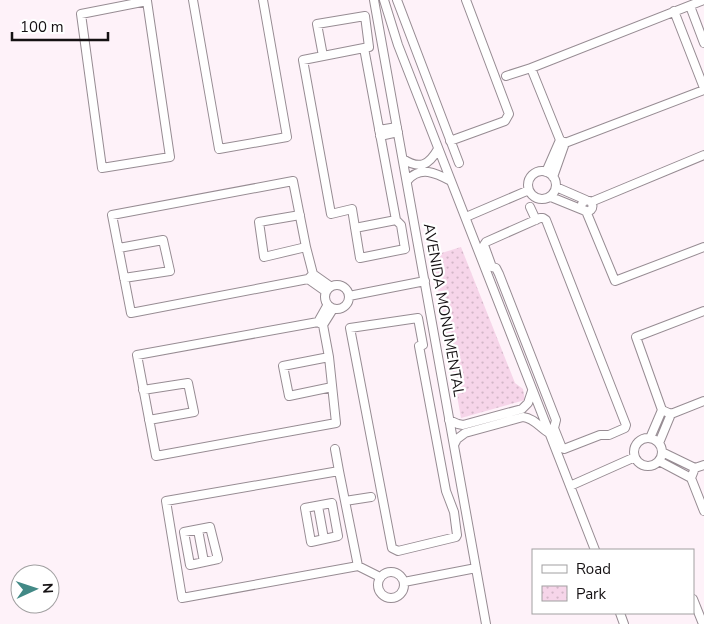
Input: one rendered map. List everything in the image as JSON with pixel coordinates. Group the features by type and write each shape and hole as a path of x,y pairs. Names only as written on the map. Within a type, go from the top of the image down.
{"street":[{"path":"193,0 219,149 287,137 263,0"},
{"name":"AVENIDA MONUMENTAL","path":"374,0 486,624"},
{"path":"384,0 412,82 595,549"},
{"path":"397,0 459,163"},
{"path":"450,141 505,120 509,114 466,0"},
{"path":"506,76 704,0"},
{"path":"148,1 170,157 102,168 81,14 112,4 148,1"},
{"path":"690,6 704,43"},
{"path":"546,172 562,141 704,89 674,11"},
{"path":"323,56 318,24 364,16 369,47 303,60 331,214 352,209 360,258 405,249 401,225 396,220 364,48"},
{"path":"531,68 562,141 554,177 556,187 551,197"},
{"path":"412,82 426,77"},
{"path":"379,133 397,129"},
{"path":"403,159 411,164 423,164 432,161 438,149"},
{"path":"704,155 581,204 615,281 704,247"},
{"path":"407,181 411,176 424,172 434,172 451,181"},
{"path":"554,177 546,172 536,173 531,177 529,184 533,196 538,199 551,197 584,211"},
{"path":"311,276 131,313 112,215 293,181 311,276 327,289"},
{"path":"556,187 588,201"},
{"path":"466,216 530,190"},
{"path":"530,207 536,220"},
{"path":"300,215 259,222 264,257 306,247"},
{"path":"543,218 546,220 625,422 625,428 609,435 600,435 568,448 562,448 554,428 556,420 524,337 499,274 496,268 492,267 484,245 486,242 543,218"},
{"path":"355,228 396,220"},
{"path":"119,248 163,240 170,271 124,278"},
{"path":"350,296 425,282"},
{"path":"339,284 346,288 350,296 346,306 341,309 330,307 324,295 327,289 339,284"},
{"path":"320,324 137,355 156,456 336,423 329,357 320,324 330,307"},
{"path":"650,438 662,410 636,338 704,311"},
{"path":"418,318 423,345 419,346 446,491 454,512 456,537 398,551 392,548 350,328 418,318"},
{"path":"514,342 524,337"},
{"path":"518,352 529,348"},
{"path":"329,357 283,366 290,396 332,388"},
{"path":"144,390 188,383 194,412 149,420"},
{"path":"449,420 463,424 522,409 528,403 532,391"},
{"path":"662,410 671,414 704,401"},
{"path":"659,443 650,438 642,439 637,443 634,450 635,457 643,465 654,465 659,461 662,452 659,443 671,414"},
{"path":"454,445 457,439 465,433 523,417 533,420 549,433"},
{"path":"335,449 358,566"},
{"path":"662,452 695,468 704,465"},
{"path":"570,486 635,457"},
{"path":"659,461 692,478"},
{"path":"695,468 692,478 704,511"},
{"path":"339,471 166,501 182,598 358,566 380,577"},
{"path":"446,491 462,488"},
{"path":"345,501 371,497"},
{"path":"332,504 335,520 338,536 311,542 305,508 332,504"},
{"path":"318,506 324,538"},
{"path":"335,520 348,518"},
{"path":"210,527 218,559 190,565 184,532 198,530 210,527"},
{"path":"198,530 204,562"},
{"path":"175,550 186,547"},
{"path":"404,582 476,568"},
{"path":"388,571 394,571 402,577 404,582 404,589 394,598 382,595 378,590 377,583 380,577 388,571"},
{"path":"694,602 703,624"}],"green space":[{"path":"461,247 515,383 523,389 525,400 461,418 432,256"}]}
